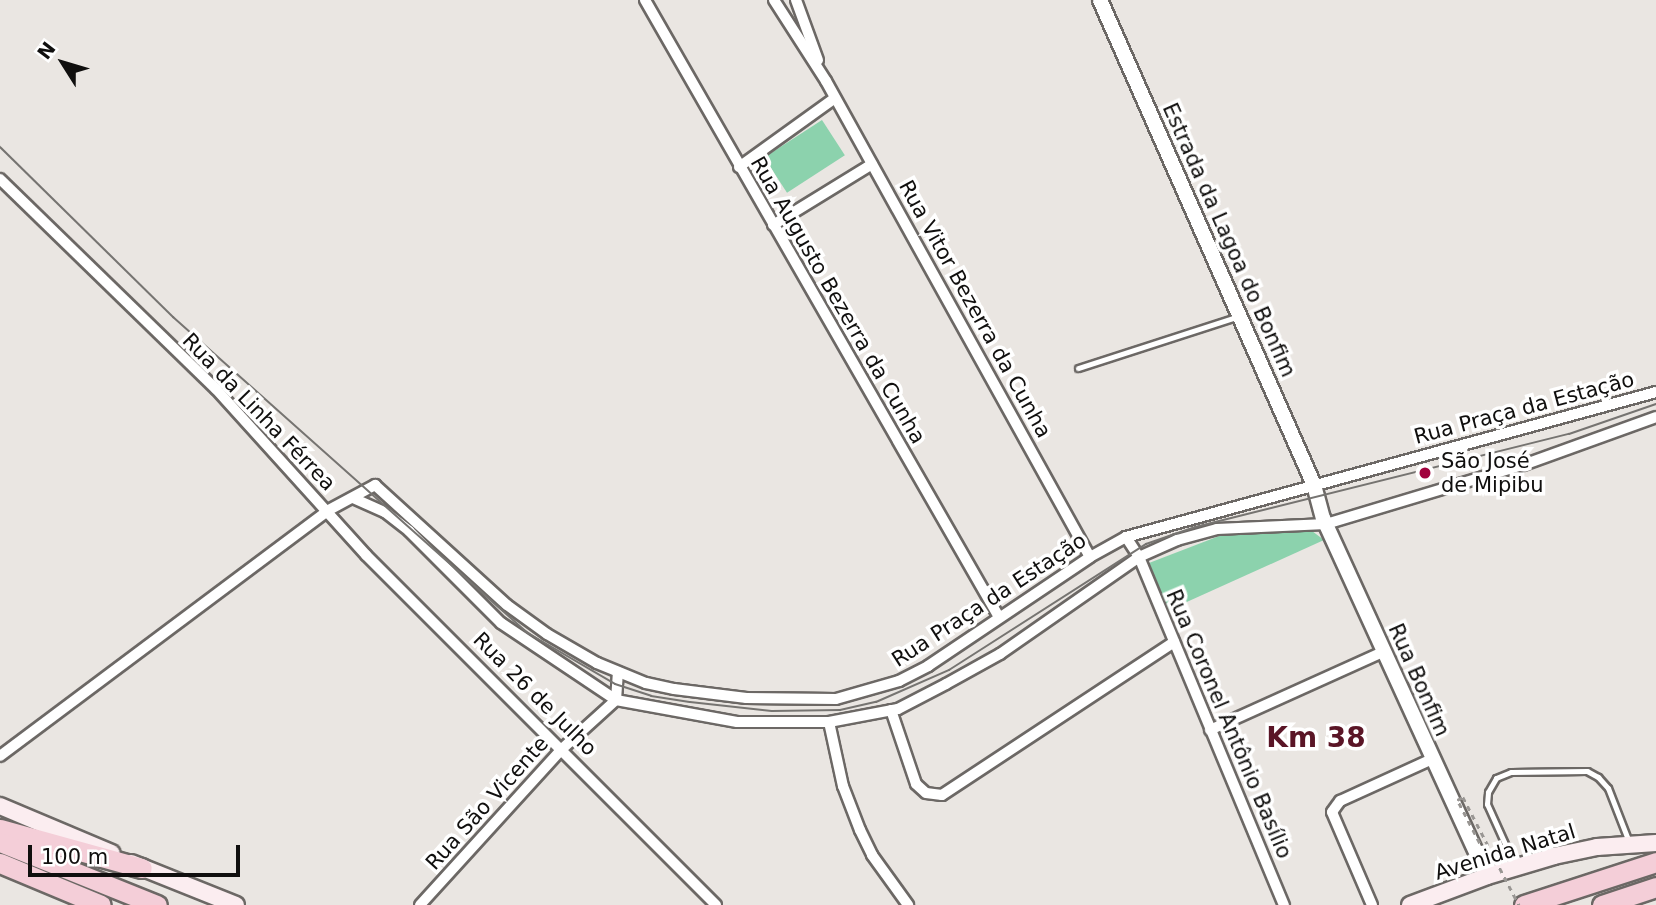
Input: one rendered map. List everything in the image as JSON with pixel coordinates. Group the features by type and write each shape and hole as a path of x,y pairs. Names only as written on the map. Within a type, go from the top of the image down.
{"highway":[{"path":"0,829 142,868"},
{"path":"0,842 157,905"},
{"path":"1522,905 1656,862"},
{"path":"0,863 101,905"},
{"path":"1602,905 1656,887"}],"main road":[{"path":"0,806 72,834 142,868 236,905"},
{"name":"Avenida Natal","path":"1410,905 1487,876 1554,856 1656,843"}],"street":[{"name":"Rua Augusto Bezerra da Cunha","path":"645,0 999,617"},
{"name":"Rua Vitor Bezerra da Cunha","path":"774,0 826,80"},
{"name":"Rua Vitor Bezerra da Cunha","path":"796,0 835,98 1090,556"},
{"name":"Estrada da Lagoa do Bonfim","path":"1100,0 1316,492"},
{"path":"739,167 835,98"},
{"path":"772,225 872,164"},
{"name":"Rua da Linha Férrea","path":"0,179 216,389 327,511 354,498 385,512 409,531 501,623 616,700 737,722 829,722 894,709"},
{"name":"Rua Praça da Estação","path":"354,498 375,485 507,605 569,649 618,673 646,683 721,695 836,699 899,681 928,666 1090,556 1126,537 1316,492 1656,392"},
{"name":"Rua Praça da Estação","path":"894,709 1000,654 1139,558 1177,540 1217,529 1326,524 1522,465 1656,417"},
{"name":"Rua Bonfim","path":"1316,492 1326,524 1487,876"},
{"path":"0,757 327,511"},
{"name":"Rua 26 de Julho","path":"327,511 366,555 563,748 716,905"},
{"name":"Rua Coronel Antônio Basílio","path":"1126,537 1139,558 1284,905"},
{"path":"894,709 916,784 926,793 942,795 1174,642"},
{"path":"1210,730 1383,652"},
{"path":"616,700 618,673"},
{"name":"Rua São Vicente","path":"420,905 563,748 616,700"},
{"path":"829,722 843,786 860,830 872,855 908,905"},
{"path":"1372,905 1332,812 1340,801 1432,759"}],"lane":[{"path":"1079,368 1239,316"},
{"path":"1516,867 1487,804 1488,792 1496,778 1511,772 1587,771 1598,777 1608,789 1630,845"}],"path":[{"path":"1484,852 1457,800 1463,797 1522,905"}],"green space":[{"path":"822,120 845,155 787,193 764,158"},
{"path":"1312,531 1324,540 1169,610 1149,563 1227,533"}],"tram line":[{"path":"0,147 173,317 526,632 615,684 651,696 772,711 840,710 876,702 949,670 1146,544 1195,527 1569,434 1656,404"}],"place":[{"name":"São José de Mipibu","path":"1425,473"}],"district":[{"name":"Km 38","path":"1316,738"}]}
